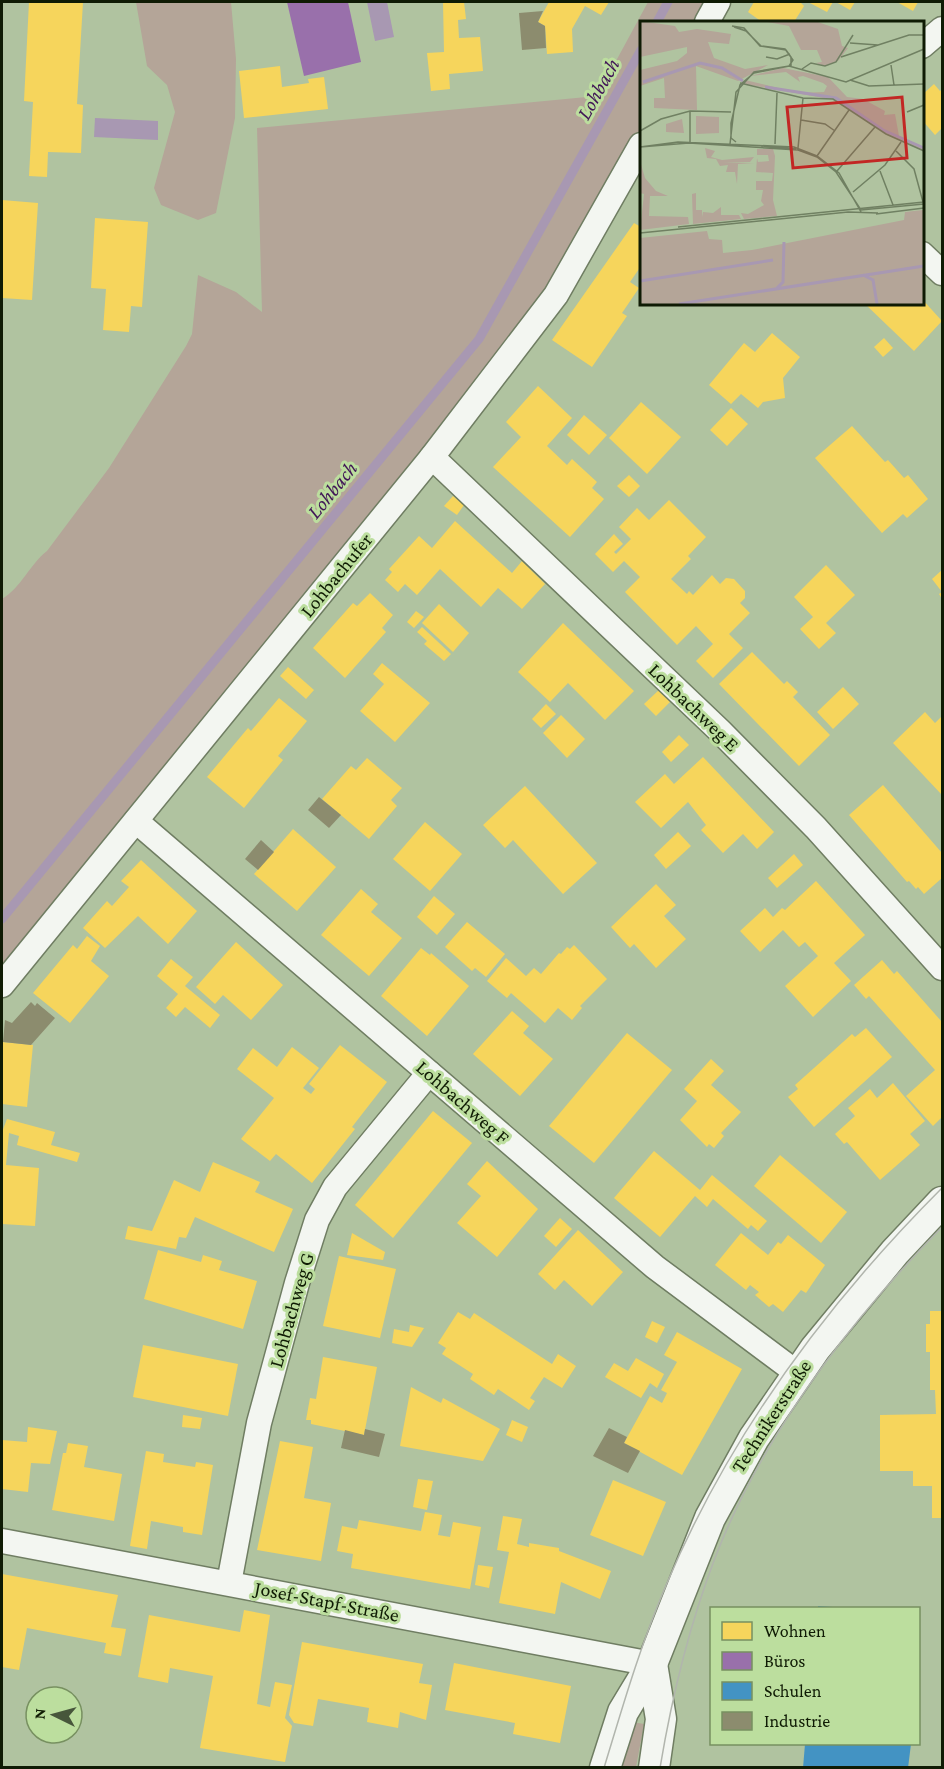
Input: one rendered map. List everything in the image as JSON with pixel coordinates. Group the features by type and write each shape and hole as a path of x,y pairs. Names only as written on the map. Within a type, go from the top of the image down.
{"street":[{"path":"708,21 718,2"},
{"path":"923,44 942,29"},
{"name":"Lohbachufer","path":"2,985 432,458 556,295 640,147"},
{"path":"923,256 942,273"},
{"name":"Lohbachweg E","path":"432,458 728,738 816,828 942,968"},
{"name":"Lohbachweg F","path":"136,821 655,1267 797,1373"},
{"name":"Lohbachweg G","path":"229,1583 259,1424 297,1283 317,1220 335,1187 429,1073"},
{"name":"Technikerstraße","path":"604,1767 623,1712 652,1664 710,1518 754,1438 797,1373 895,1252 942,1202"},
{"name":"Josef-Stapf-Straße","path":"2,1541 652,1664"},
{"path":"652,1664 661,1719 654,1767"}],"shaded area":[{"path":"136,2 231,2 236,59 235,118 216,213 198,220 161,205 154,188 175,112 167,85 147,66"},
{"path":"367,2 387,2 394,37 375,41"},
{"path":"648,2 718,2 708,21 640,21 640,147 556,295 2,985 2,599 15,589 35,562 47,551 109,468 186,346 192,334 198,275 236,292 262,312 257,128 597,96"},
{"path":"95,118 158,121 158,140 94,137"},
{"path":"627,1721 644,1724 636,1767 614,1768"}],"building: Wohnen":[{"path":"29,2 83,2 77,104 83,105 81,153 48,152 47,177 29,176 33,102 24,101"},
{"path":"443,2 464,2 466,19 458,20 459,38 480,37 483,71 449,74 450,89 431,91 427,53 444,52"},
{"path":"549,2 609,2 601,15 585,6 572,29 573,52 547,54 545,26 538,22"},
{"path":"754,2 800,2 804,6 795,21 761,21 748,12"},
{"path":"808,2 833,2 827,12"},
{"path":"836,2 855,2 850,10"},
{"path":"897,2 918,2 913,11"},
{"path":"280,66 282,87 309,83 308,79 324,77 328,109 244,118 239,71"},
{"path":"934,84 940,91 942,89 942,128 935,135 923,121 923,94"},
{"path":"2,200 38,203 32,300 2,298"},
{"path":"95,218 148,222 142,307 131,306 129,332 103,330 106,289 91,288"},
{"path":"634,223 640,226 640,267 630,282 639,288 622,313 627,316 592,367 552,340"},
{"path":"923,300 942,321 914,351 865,304 923,304"},
{"path":"772,333 800,357 783,378 785,398 763,402 758,408 741,394 731,404 709,385 744,343 755,352"},
{"path":"884,338 893,348 883,357 874,347"},
{"path":"538,386 572,418 547,446 567,465 572,459 597,482 592,488 604,499 570,537 493,467 521,437 506,422"},
{"path":"641,402 681,437 647,474 609,438"},
{"path":"731,408 748,424 727,446 710,430"},
{"path":"584,415 607,435 589,455 567,435"},
{"path":"852,426 885,462 888,460 904,478 908,475 928,499 907,518 903,514 882,533 815,458"},
{"path":"629,475 640,486 629,497 617,486"},
{"path":"453,496 464,505 457,515 444,506"},
{"path":"669,500 706,537 688,556 691,559 671,579 687,594 689,591 693,595 712,575 720,584 726,578 734,579 745,591 745,598 740,603 750,613 729,634 743,648 713,678 696,661 713,644 696,626 677,645 625,592 640,577 624,561 613,572 595,554 614,534 623,544 614,552 616,554 631,539 619,527 637,508 649,520"},
{"path":"455,521 512,573 522,561 545,584 522,609 498,588 481,607 440,569 417,595 405,584 398,592 385,580 392,572 389,569 419,536 432,548"},
{"path":"826,565 855,595 826,623 836,633 819,649 800,629 813,617 794,597"},
{"path":"942,570 942,592 932,579"},
{"path":"370,593 393,615 382,628 386,632 345,678 313,648 353,603 357,606"},
{"path":"439,604 469,633 453,652 422,623"},
{"path":"416,611 424,617 414,628 407,622"},
{"path":"563,623 634,691 605,720 568,683 550,702 518,672"},
{"path":"422,627 451,654 444,661 424,644 427,641 417,632"},
{"path":"752,652 784,684 787,681 798,692 793,697 830,735 799,766 719,684"},
{"path":"382,663 430,703 395,742 360,711 384,684 373,674"},
{"path":"288,667 314,690 306,699 280,676"},
{"path":"843,687 859,704 833,729 817,712"},
{"path":"660,689 671,701 656,716 644,704"},
{"path":"279,698 307,721 278,756 283,760 244,808 207,777 248,728 251,731"},
{"path":"546,704 556,714 541,728 532,719"},
{"path":"925,712 935,723 942,716 942,795 893,743"},
{"path":"561,715 585,739 567,758 543,733"},
{"path":"679,735 689,745 671,762 662,752"},
{"path":"703,757 774,832 757,849 743,834 723,853 701,830 706,825 688,802 661,828 635,802 665,774 674,784"},
{"path":"367,758 402,788 391,800 397,806 369,839 322,799 351,766 356,770"},
{"path":"883,785 942,853 942,878 924,894 918,887 916,889 909,881 907,882 849,815"},
{"path":"525,786 597,863 563,894 513,840 505,848 483,825"},
{"path":"425,822 462,854 430,891 393,859"},
{"path":"293,829 336,867 297,911 254,874"},
{"path":"678,832 691,846 666,869 654,855"},
{"path":"794,854 803,865 777,888 768,878"},
{"path":"141,860 197,911 168,944 138,916 105,948 83,928 107,901 112,906 129,887 121,881"},
{"path":"816,881 865,935 834,963 851,981 813,1017 785,986 818,956 805,942 799,947 783,930 760,952 740,931 765,908 773,917 782,908 785,910"},
{"path":"656,884 676,905 664,916 686,939 656,968 634,944 630,948 611,927"},
{"path":"361,889 378,904 371,912 402,938 369,976 321,935"},
{"path":"434,896 455,914 437,935 417,917"},
{"path":"467,922 505,954 486,977 475,968 472,971 445,947"},
{"path":"87,936 100,946 91,961 109,976 70,1023 33,993 73,945 77,949"},
{"path":"236,942 283,985 251,1020 223,995 215,1004 196,987"},
{"path":"574,945 607,979 580,1006 582,1008 572,1020 558,1008 545,1023 511,993 507,998 487,981 506,958 526,976 534,968 541,974 559,953 561,954 567,947 570,949"},
{"path":"421,948 430,955 431,953 469,986 427,1036 381,996"},
{"path":"171,959 193,977 185,986 220,1015 210,1028 185,1007 176,1017 166,1008 178,994 157,976"},
{"path":"882,960 894,974 897,971 942,1022 942,1117 933,1126 906,1096 935,1070 869,996 866,999 854,985"},
{"path":"512,1011 529,1026 523,1033 553,1059 520,1096 473,1054"},
{"path":"866,1028 892,1057 814,1127 788,1097 798,1089 795,1085 852,1034 855,1037"},
{"path":"627,1033 672,1070 594,1163 549,1126"},
{"path":"2,1042 33,1045 27,1107 2,1104"},
{"path":"340,1045 387,1082 352,1127 355,1129 312,1183 276,1154 270,1161 241,1139 274,1098 237,1069 253,1048 277,1067 292,1047 319,1068 303,1088 311,1094 315,1089 309,1084"},
{"path":"711,1059 724,1071 711,1085 741,1112 721,1133 724,1136 714,1148 709,1144 707,1147 680,1120 697,1101 684,1089"},
{"path":"893,1083 925,1121 910,1134 920,1145 880,1180 847,1142 844,1144 835,1134 855,1116 848,1108 870,1089 877,1098"},
{"path":"433,1111 472,1143 393,1238 355,1205"},
{"path":"7,1119 55,1132 51,1145 80,1153 77,1162 17,1145 19,1136 9,1133 6,1165 39,1168 35,1226 2,1224 2,1132"},
{"path":"654,1151 700,1190 712,1175 767,1221 758,1231 751,1225 748,1229 713,1199 707,1207 695,1196 660,1237 614,1198"},
{"path":"780,1155 847,1212 821,1243 754,1186"},
{"path":"487,1161 538,1209 497,1257 457,1223 481,1196 467,1184"},
{"path":"213,1162 260,1182 255,1192 293,1209 274,1252 195,1217 186,1238 179,1237 176,1249 125,1239 128,1226 152,1231 174,1180 200,1192"},
{"path":"560,1218 572,1229 556,1247 544,1236"},
{"path":"578,1230 623,1272 592,1306 564,1280 555,1290 538,1274"},
{"path":"352,1233 385,1252 383,1260 347,1255"},
{"path":"741,1233 768,1255 778,1242 781,1244 788,1235 825,1265 806,1293 801,1290 783,1312 773,1304 769,1307 755,1295 759,1292 750,1285 746,1290 715,1265"},
{"path":"158,1250 201,1262 203,1255 222,1261 219,1270 257,1281 243,1329 144,1299"},
{"path":"339,1256 396,1269 380,1338 323,1326"},
{"path":"930,1311 942,1311 942,1518 932,1518 932,1486 913,1486 913,1471 880,1471 880,1415 936,1414 935,1390 930,1390 930,1352 926,1352 926,1324 930,1324"},
{"path":"458,1312 470,1319 474,1313 552,1364 558,1354 576,1366 562,1388 544,1377 530,1398 535,1401 529,1410 498,1389 494,1395 470,1379 473,1374 442,1354 446,1348 438,1343"},
{"path":"652,1321 665,1327 657,1343 645,1337"},
{"path":"410,1325 424,1328 412,1347 392,1343 394,1329 409,1332"},
{"path":"677,1332 742,1369 682,1475 624,1443 650,1396 662,1403 667,1393 661,1390 677,1362 664,1355"},
{"path":"143,1345 238,1364 228,1416 133,1397"},
{"path":"323,1357 377,1367 364,1435 311,1424 311,1420 306,1420 310,1398 316,1399"},
{"path":"636,1358 664,1374 657,1388 650,1383 641,1398 605,1377 614,1363 628,1371"},
{"path":"411,1387 441,1403 443,1398 500,1429 483,1461 400,1446"},
{"path":"183,1415 202,1418 200,1429 182,1427"},
{"path":"512,1420 528,1427 522,1442 506,1435"},
{"path":"28,1427 57,1431 50,1464 31,1463 28,1492 2,1489 2,1440 27,1442"},
{"path":"280,1441 313,1447 304,1498 331,1503 321,1561 257,1550"},
{"path":"68,1443 88,1446 84,1467 122,1474 114,1521 52,1510 63,1453 66,1453"},
{"path":"146,1451 164,1454 163,1462 195,1467 196,1462 213,1465 202,1535 183,1532 183,1527 151,1521 147,1549 130,1546"},
{"path":"418,1479 433,1481 427,1510 413,1507"},
{"path":"613,1480 666,1502 643,1556 590,1535"},
{"path":"425,1512 442,1515 438,1535 450,1537 453,1522 481,1527 470,1589 351,1568 353,1554 337,1551 342,1526 357,1529 359,1520 421,1531"},
{"path":"503,1516 522,1519 517,1544 529,1547 529,1543 559,1548 559,1551 611,1571 600,1599 561,1582 555,1614 499,1603 509,1552 497,1550"},
{"path":"478,1565 493,1567 489,1588 475,1585"},
{"path":"2,1574 118,1595 111,1627 126,1629 121,1656 104,1653 106,1643 27,1628 19,1670 2,1667"},
{"path":"244,1610 270,1615 257,1704 270,1707 275,1682 292,1685 285,1718 292,1726 285,1762 200,1748 213,1676 170,1668 168,1683 138,1677 149,1615 240,1632"},
{"path":"302,1642 423,1664 419,1683 432,1685 426,1720 400,1712 398,1728 367,1722 369,1708 318,1699 313,1726 294,1723 289,1715"},
{"path":"454,1663 571,1686 560,1743 513,1734 515,1723 445,1710"}],"building: Büros":[{"path":"287,2 348,2 361,62 304,76"}],"building: Schulen":[{"path":"805,1745 911,1745 908,1768 803,1768"}],"building: Industrie":[{"path":"543,11 538,22 545,26 546,48 522,50 519,13"},
{"path":"319,797 341,815 329,828 308,810"},
{"path":"261,840 274,852 258,870 245,859"},
{"path":"31,1002 35,1006 37,1003 55,1018 31,1045 3,1042 5,1020 12,1023"},
{"path":"609,1428 627,1437 624,1443 640,1451 628,1473 593,1456"},
{"path":"365,1429 385,1434 379,1457 341,1448 345,1430 364,1435"}],"waterway":[{"name":"Lohbach","path":"658,21 668,2"},
{"name":"Lohbach","path":"2,919 479,339 640,52"}],"tram line":[{"path":"604,1768 649,1628 692,1527 721,1474 785,1372 821,1324 900,1232 942,1188"},
{"path":"660,1768 676,1688 697,1609 715,1558 758,1467 812,1381 842,1340 874,1301 942,1227"}]}
